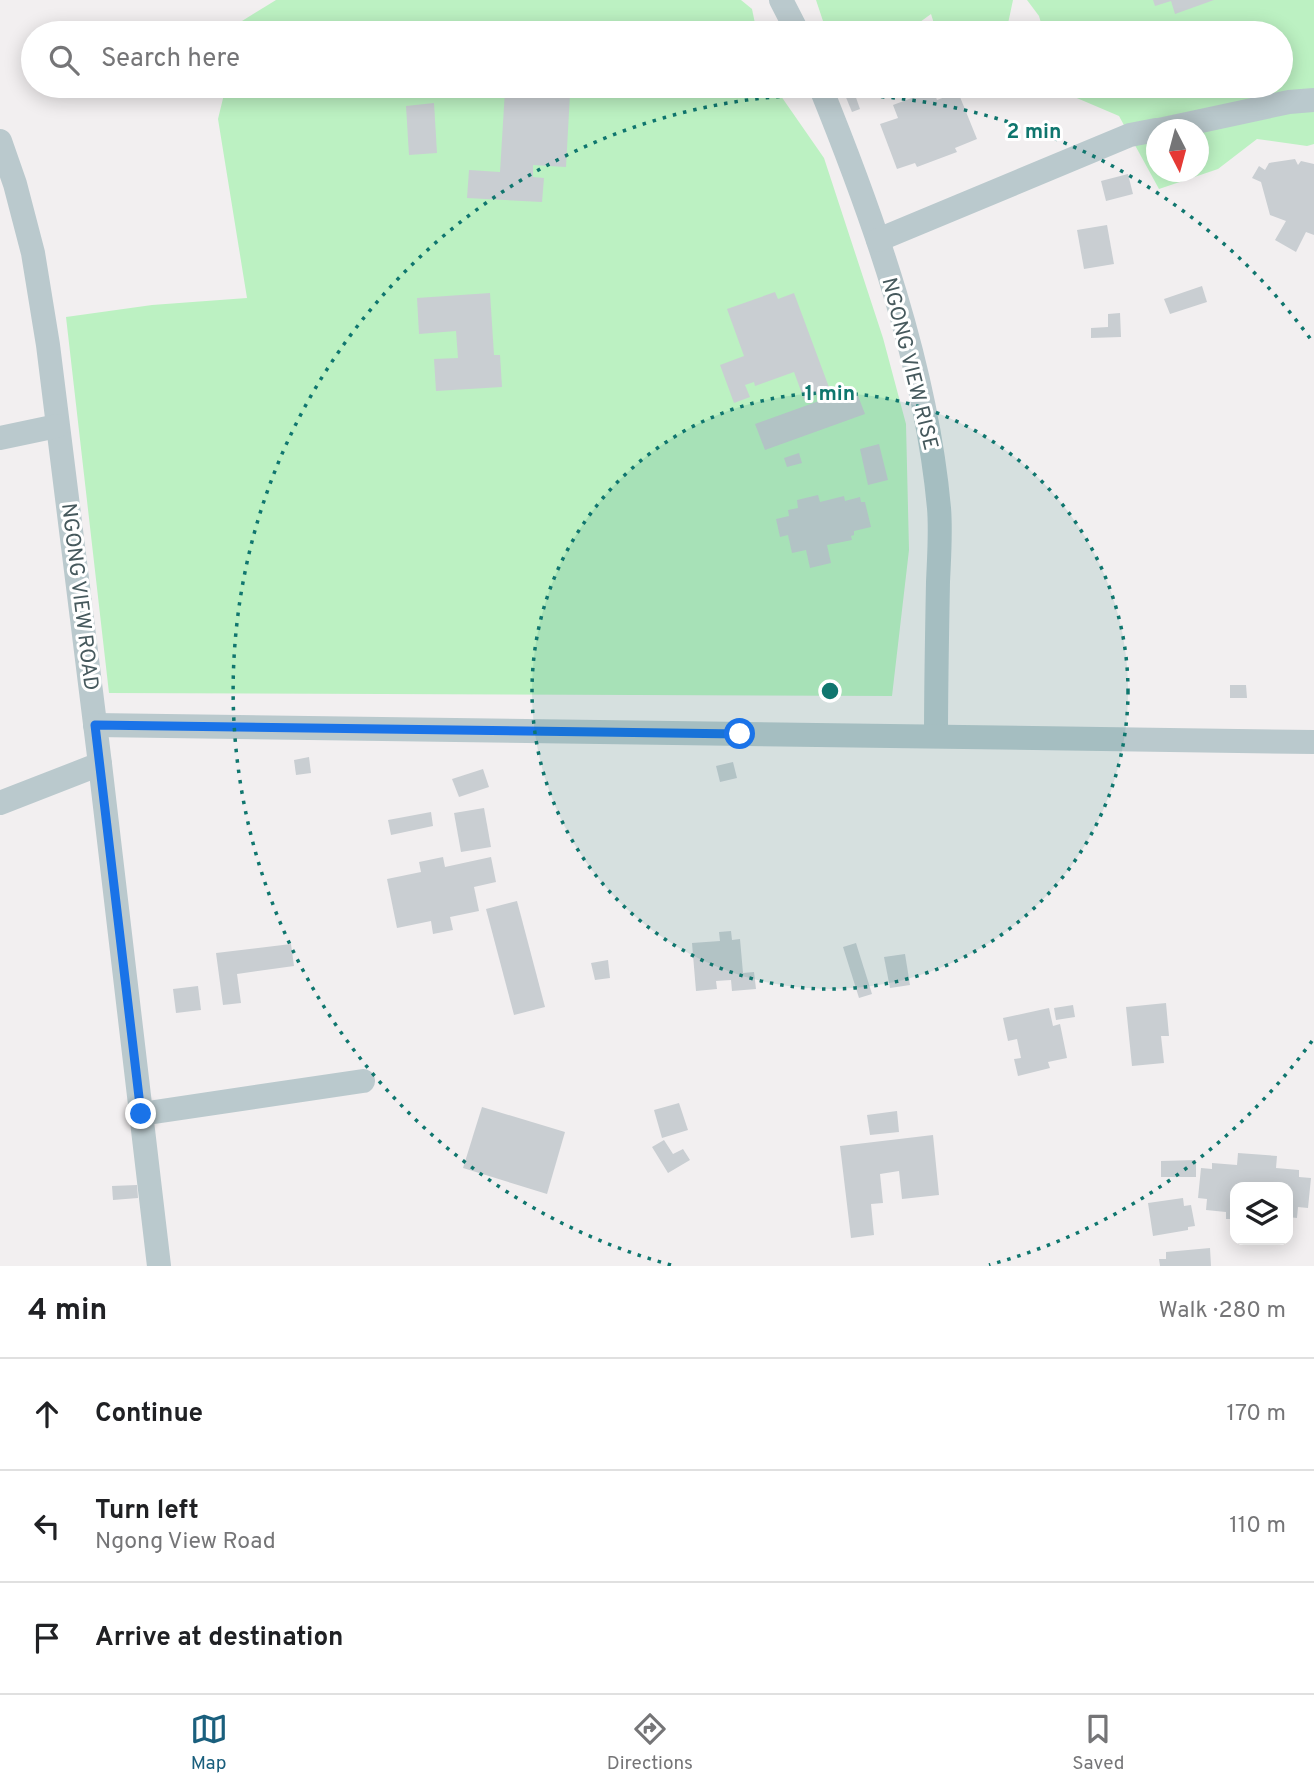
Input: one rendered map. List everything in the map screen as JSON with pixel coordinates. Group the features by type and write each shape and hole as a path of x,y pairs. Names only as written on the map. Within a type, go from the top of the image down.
{"street":[{"path":"781,0 792,21"},
{"name":"NGONG VIEW RISE","path":"825,98 878,240 908,341 928,425 939,511 936,736"},
{"path":"1209,119 1289,102 1314,100"},
{"path":"878,240 1130,135 1146,132"},
{"name":"NGONG VIEW ROAD","path":"0,141 15,184 33,253 48,345 159,1266"},
{"path":"0,438 57,426"},
{"path":"95,725 1314,742"},
{"path":"0,803 100,764"},
{"path":"141,1114 363,1081"}],"green space":[{"path":"276,0 741,0 752,9 754,21 242,21"},
{"path":"816,0 1013,0 1009,21 933,21 931,14 921,21 823,21"},
{"path":"1027,0 1314,0 1314,144 1307,146 1257,139 1218,169 1209,172 1209,119 1146,119 1146,165 1119,116 1077,98 1293,98 1293,21 1040,21"},
{"path":"223,98 782,98 824,158 883,338 906,424 909,550 892,696 109,693 66,317 152,305 247,298 218,119"},
{"path":"1155,182 1180,182 1159,189"}],"building":[{"path":"1153,0 1214,0 1175,14 1171,1 1155,6"},
{"path":"505,98 570,98 566,167 533,165 533,177 544,178 542,202 467,198 469,170 500,172"},
{"path":"846,98 856,98 860,109 852,112"},
{"path":"912,98 960,98 977,139 955,148 957,152 917,167 915,163 897,169 880,124 898,118 893,105"},
{"path":"434,103 437,153 409,155 406,106"},
{"path":"1295,159 1298,165 1301,161 1314,164 1314,235 1306,232 1296,252 1275,240 1286,221 1270,215 1261,182 1252,178 1259,166 1265,170 1269,163"},
{"path":"1128,174 1133,194 1106,201 1101,181"},
{"path":"1107,225 1114,264 1084,269 1077,230"},
{"path":"1202,286 1207,302 1170,314 1164,299"},
{"path":"775,292 778,299 794,293 830,390 804,399 794,372 755,386 754,382 745,385 750,397 734,403 720,365 744,356 727,309"},
{"path":"490,293 494,355 500,355 502,387 436,391 434,359 458,358 456,331 419,334 417,298"},
{"path":"1120,313 1121,337 1091,338 1091,328 1108,327 1108,314"},
{"path":"855,388 865,414 765,450 755,424"},
{"path":"879,444 888,480 868,485 860,449"},
{"path":"799,453 802,463 787,467 784,458"},
{"path":"818,495 820,502 844,496 845,501 860,497 861,502 865,502 871,527 854,531 852,540 827,545 831,563 810,568 806,550 792,553 788,535 780,537 776,519 789,516 788,510 798,508 797,500"},
{"path":"1230,685 1246,685 1247,698 1230,698"},
{"path":"309,757 311,773 296,775 294,760"},
{"path":"733,762 737,778 720,782 716,766"},
{"path":"483,769 489,787 459,797 452,779"},
{"path":"484,808 491,847 461,852 454,813"},
{"path":"431,812 433,826 391,835 388,820"},
{"path":"443,857 445,867 491,857 496,882 474,887 479,911 450,917 453,930 433,934 431,921 397,928 387,879 421,872 419,862"},
{"path":"517,901 545,1007 514,1015 486,909"},
{"path":"731,931 732,940 740,939 743,973 754,972 756,989 732,991 731,980 716,981 717,989 696,991 692,943 720,941 719,932"},
{"path":"856,943 872,994 859,998 843,947"},
{"path":"291,944 294,966 237,974 241,1003 223,1005 216,953"},
{"path":"905,954 910,985 890,988 884,957"},
{"path":"608,960 610,978 595,980 591,963"},
{"path":"198,986 201,1010 176,1013 173,989"},
{"path":"1166,1003 1169,1036 1161,1036 1164,1063 1132,1066 1126,1007"},
{"path":"1073,1005 1075,1017 1056,1020 1054,1008"},
{"path":"1049,1008 1053,1026 1060,1024 1067,1058 1048,1062 1050,1068 1018,1076 1014,1059 1021,1058 1017,1039 1008,1041 1003,1018"},
{"path":"679,1103 688,1130 662,1138 654,1110"},
{"path":"482,1107 565,1132 547,1194 463,1168"},
{"path":"897,1111 899,1132 870,1135 867,1115"},
{"path":"933,1135 939,1195 902,1199 899,1171 880,1174 883,1203 871,1204 874,1235 851,1238 840,1146"},
{"path":"664,1140 673,1154 683,1149 690,1160 668,1173 652,1147"},
{"path":"1238,1153 1277,1156 1276,1168 1299,1170 1299,1177 1311,1178 1308,1208 1298,1207 1297,1218 1293,1218 1293,1182 1230,1182 1230,1219 1226,1219 1226,1212 1206,1210 1207,1199 1198,1198 1201,1168 1212,1169 1212,1163 1237,1165"},
{"path":"1196,1160 1196,1177 1161,1177 1161,1161"},
{"path":"137,1185 138,1198 113,1200 112,1186"},
{"path":"1183,1198 1184,1206 1191,1205 1195,1226 1188,1227 1188,1230 1153,1236 1148,1203"},
{"path":"1210,1248 1211,1266 1160,1266 1159,1259 1166,1259 1166,1252"}],"route":[{"path":"141,1114 95,725 740,734"}]}
